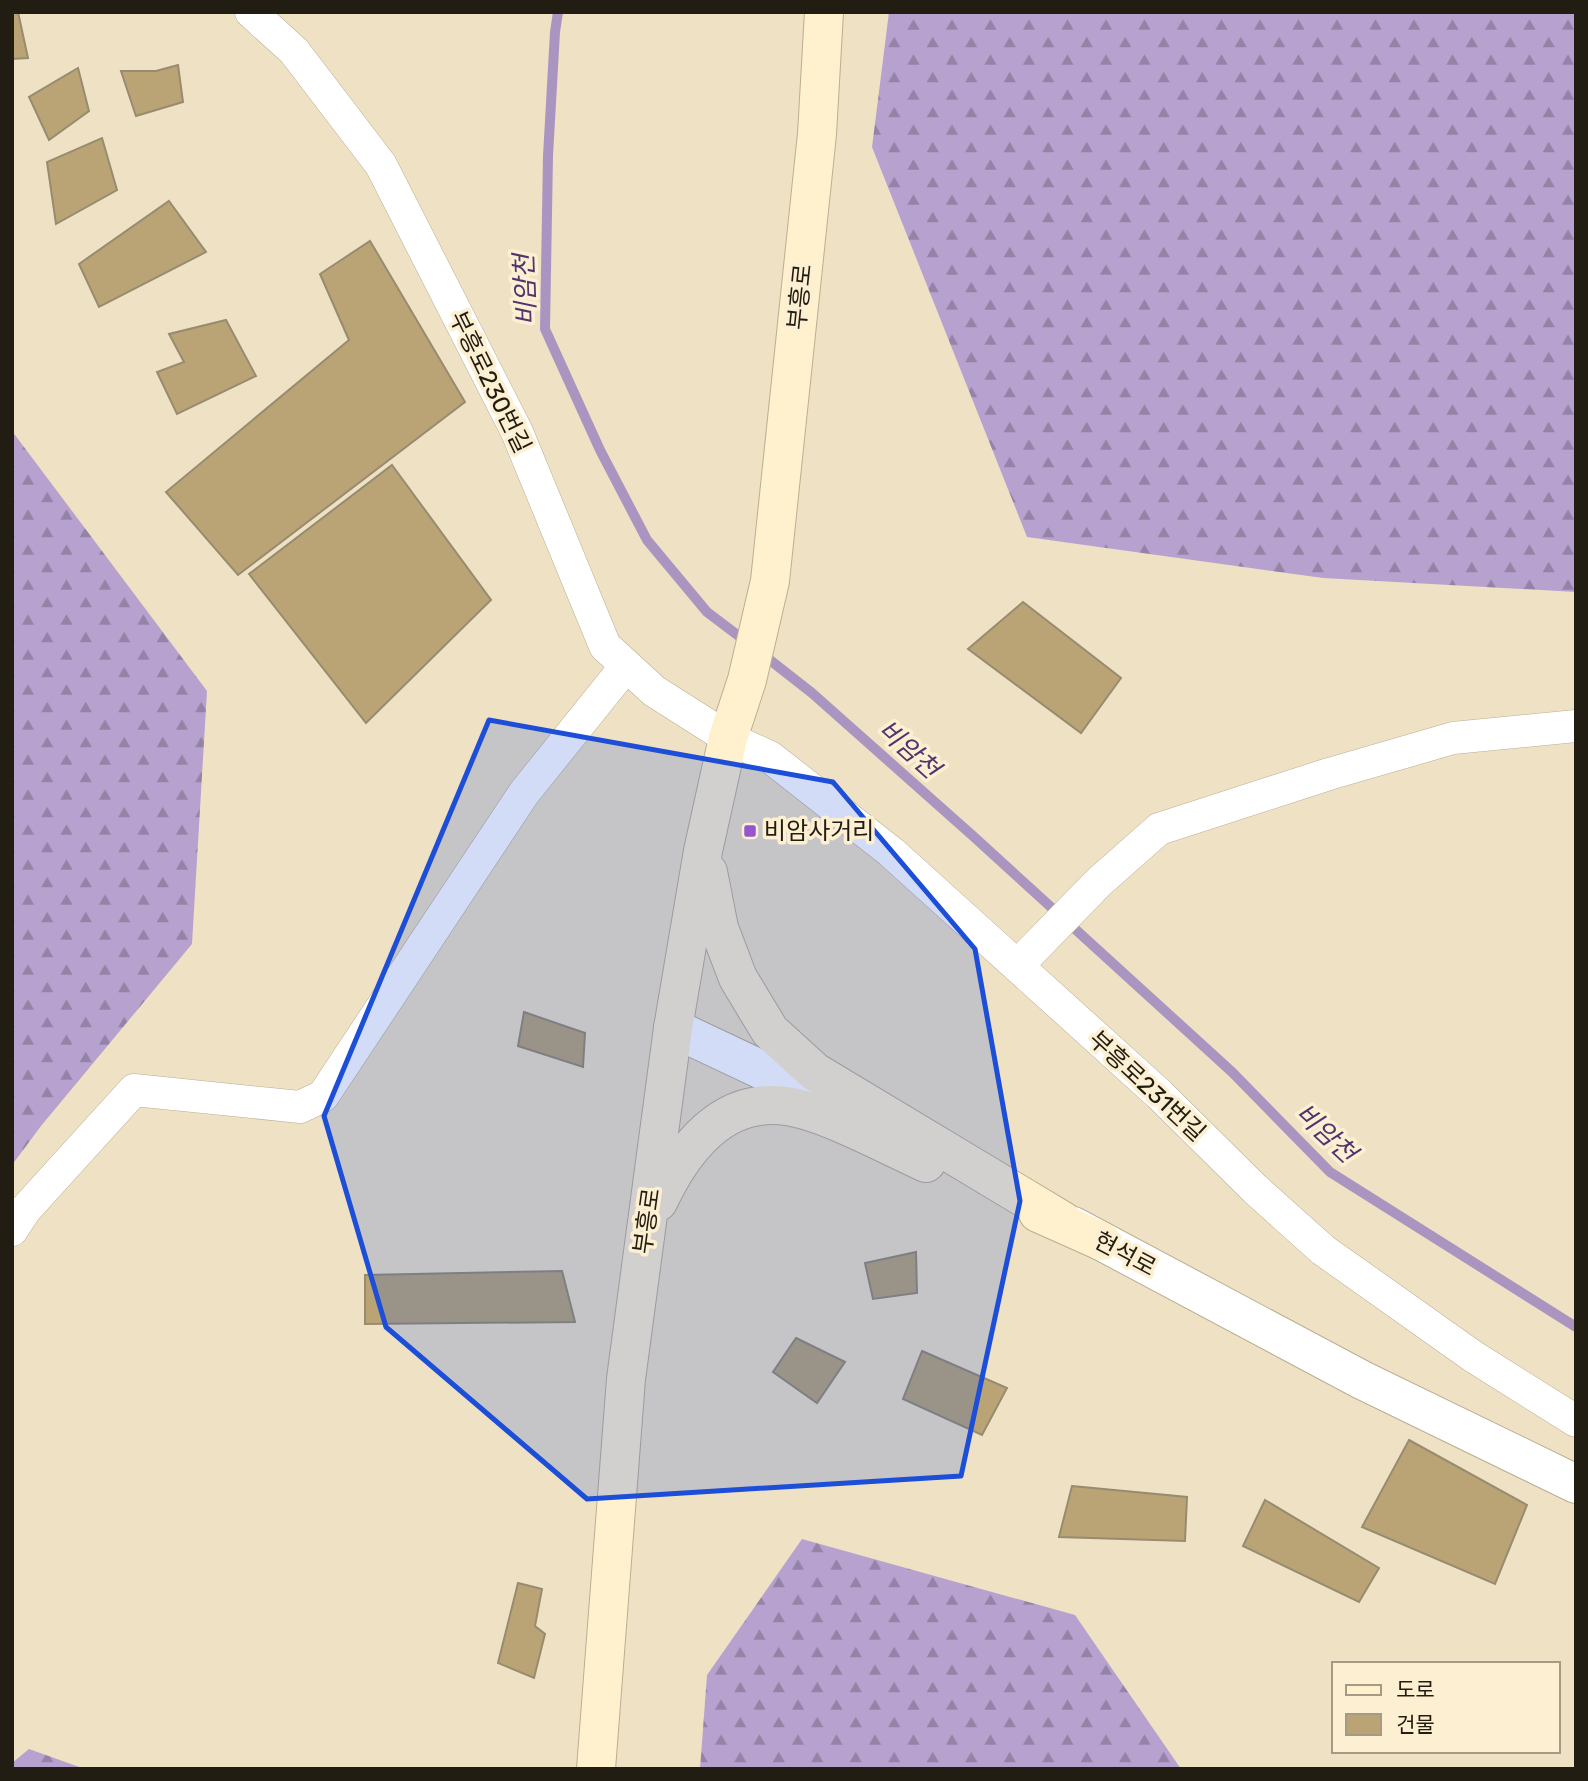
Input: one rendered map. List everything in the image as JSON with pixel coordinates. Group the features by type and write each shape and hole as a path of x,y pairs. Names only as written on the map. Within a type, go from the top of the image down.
{"main road":[{"name":"부흥로","path":"596,1769 626,1379 673,1028 703,851 728,738 747,680 770,581 817,134 824,12"},
{"path":"703,851 719,928 738,978 770,1031 815,1072 1063,1221"},
{"path":"646,1226 670,1176 695,1141 721,1118 753,1107 784,1106 818,1114 1101,1241"}],"street":[{"name":"부흥로230번길","path":"251,12 294,51 381,165 517,432 605,646 654,691 728,738"},
{"path":"12,1230 25,1210 134,1090 300,1107 323,1096 524,793 626,666"},
{"path":"1017,966 1099,882 1159,829 1329,774 1453,738 1576,726"},
{"name":"부흥로231번길","path":"728,738 770,757 891,852 1159,1094 1255,1189 1323,1250 1463,1349 1576,1421"},
{"name":"현석로","path":"673,1028 869,1121 1362,1380 1576,1484"}],"highlighted area":[{"path":"489,720 833,782 975,949 1020,1201 961,1476 587,1499 386,1327 324,1116"}],"green space":[{"path":"889,12 1576,12 1576,592 1323,578 1027,537 872,147"},
{"path":"12,431 207,691 192,944 41,1126 12,1165"},
{"path":"802,1539 1075,1615 1181,1769 700,1769 707,1675"},
{"path":"29,1749 85,1769 12,1769 12,1763"}],"building":[{"path":"12,12 18,12 28,58 12,59"},
{"path":"178,65 183,102 136,116 121,71 156,71"},
{"path":"78,68 89,111 49,140 29,97"},
{"path":"102,138 117,190 56,224 47,162"},
{"path":"169,201 206,252 99,307 79,264"},
{"path":"370,241 465,402 238,575 166,492 349,340 320,274"},
{"path":"226,320 256,376 177,414 157,372 184,362 169,334"},
{"path":"392,465 491,600 366,723 249,574"},
{"path":"1023,602 1121,678 1081,733 968,649"},
{"path":"524,1012 585,1033 583,1067 518,1046"},
{"path":"916,1252 917,1293 873,1299 865,1263"},
{"path":"562,1271 575,1322 365,1324 365,1275"},
{"path":"796,1338 845,1362 817,1403 773,1372"},
{"path":"922,1351 1007,1388 982,1435 903,1399"},
{"path":"1409,1440 1527,1505 1495,1584 1362,1527"},
{"path":"1072,1486 1187,1497 1185,1541 1059,1537"},
{"path":"1265,1500 1379,1568 1359,1602 1243,1546"},
{"path":"518,1583 542,1589 535,1626 545,1634 534,1678 498,1663"}],"waterway":[{"name":"비암천","path":"558,12 548,156 545,329 600,450 647,540 707,612 748,643"},
{"name":"비암천","path":"761,653 812,693 973,836 1232,1072 1330,1172 1576,1327"}],"place":[{"name":"비암사거리","path":"750,831"}]}
